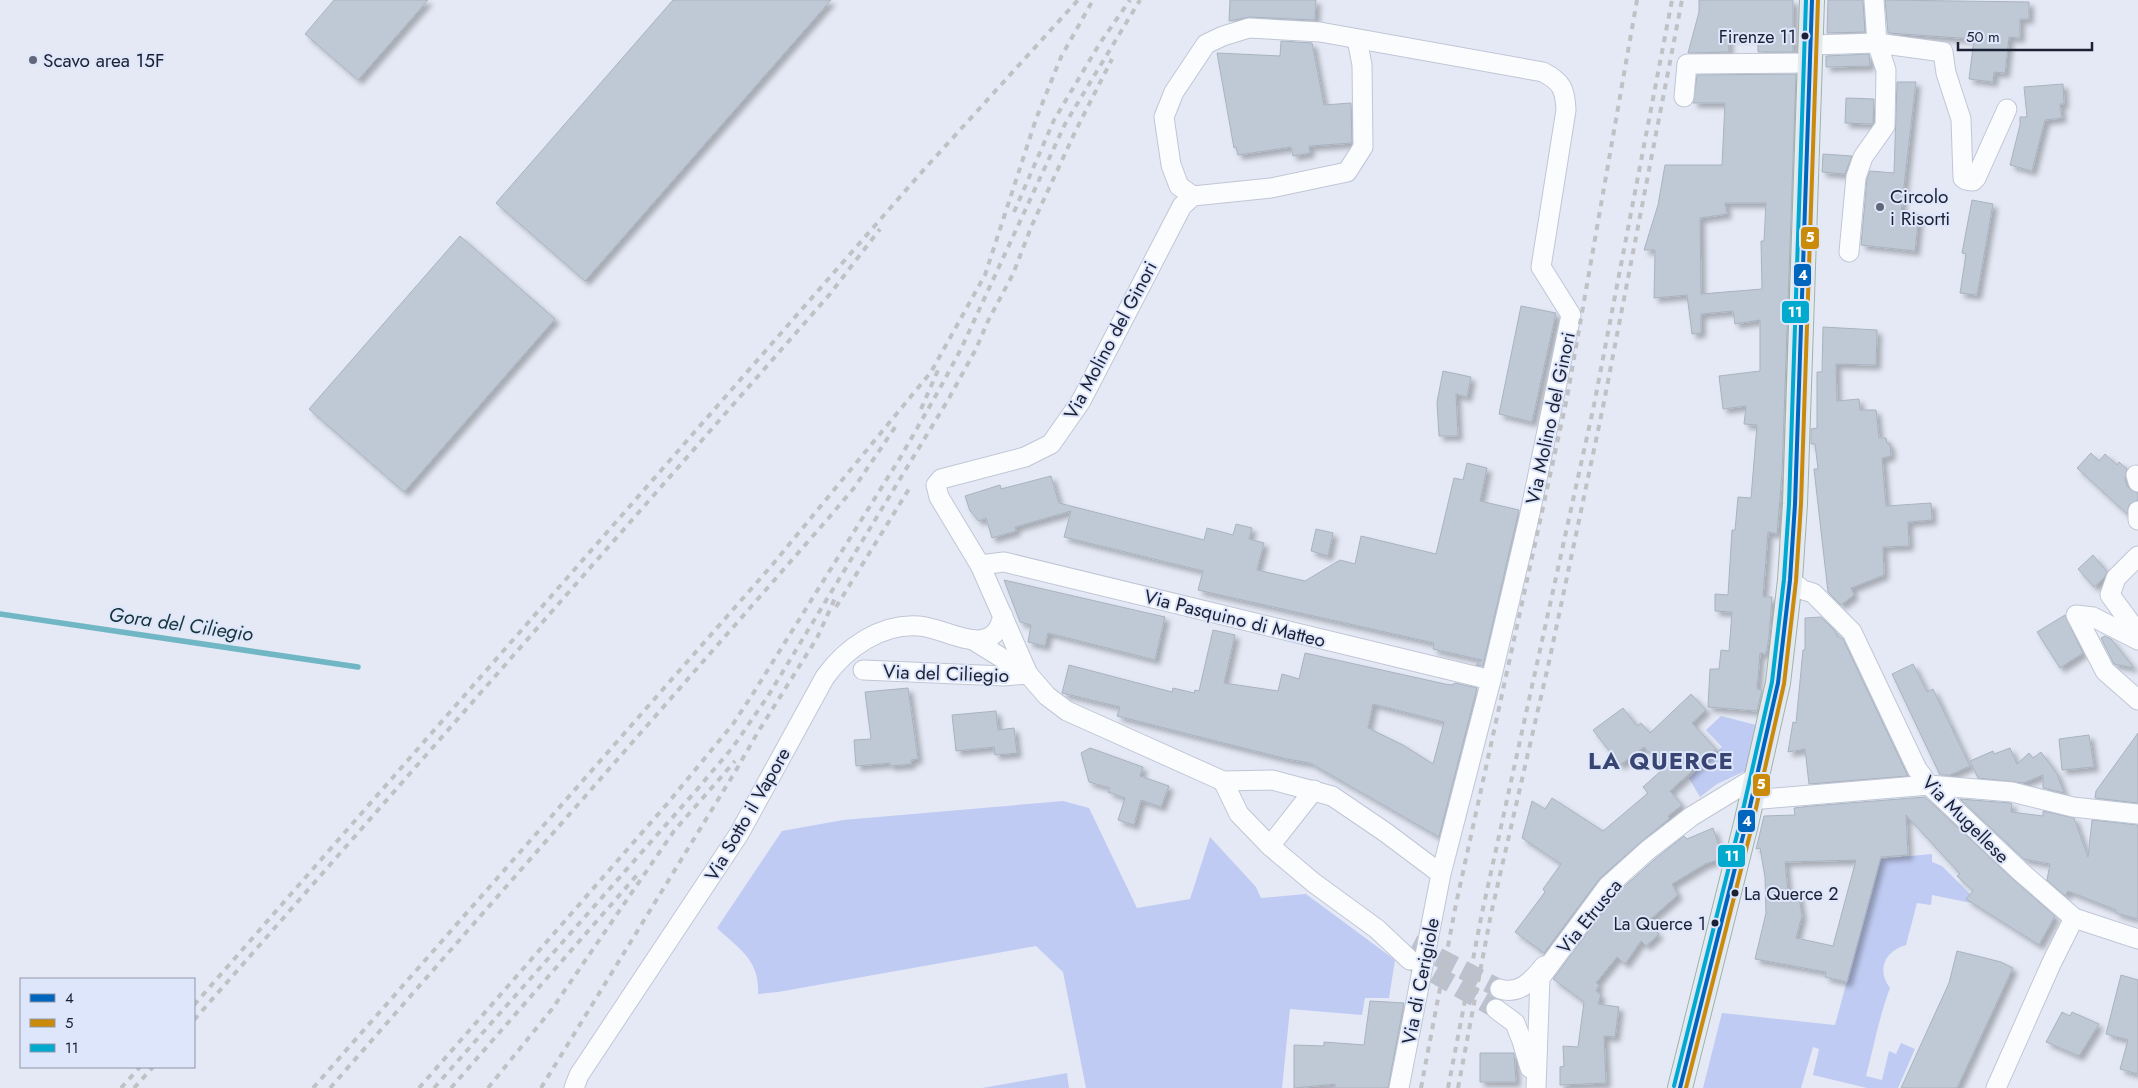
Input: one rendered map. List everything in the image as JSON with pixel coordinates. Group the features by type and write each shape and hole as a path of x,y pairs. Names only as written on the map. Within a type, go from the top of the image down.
{"main road":[{"path":"1680,1088 1778,683 1790,580 1797,454 1812,0"},
{"path":"1686,1064 1688,1088"}],"street":[{"path":"1849,252 1856,178 1863,156 1885,126 1886,70 1877,43 1874,0"},
{"name":"Via Molino del Ginori","path":"980,565 939,497 936,485 940,479 1025,457 1051,444 1081,401 1182,206 1193,196 1179,186 1171,165 1164,117 1174,92 1206,44 1248,28 1320,32 1543,72 1557,79 1566,94 1566,110 1541,267 1571,315 1529,518 1491,680 1441,874"},
{"path":"1193,196 1271,188 1347,172 1363,147 1362,66 1357,39"},
{"path":"1684,97 1687,64 1810,54 1877,43 1943,52 1946,73 1961,119 1963,178 1973,181 2007,109"},
{"path":"2138,511 2136,516 2138,520"},
{"path":"2138,556 2116,578 2110,595 2138,633"},
{"name":"Via Pasquino di Matteo","path":"980,565 1004,562 1491,680"},
{"path":"980,565 1028,674 1047,696 1067,711 1223,781 1272,780 1332,796 1385,832 1441,874"},
{"name":"Via Mugellese","path":"1790,580 1803,590 1812,593 1852,632 1916,769 1928,785 2021,872 2074,918 2138,939"},
{"path":"2138,640 2093,616 2076,615 2105,671 2138,700"},
{"name":"Via Sotto il Vapore","path":"574,1088 579,1075 739,834 825,677 837,660 877,634 898,627 919,626 973,640 987,640 996,634 1001,627 1003,616"},
{"name":"Via Sotto il Vapore","path":"973,640 1028,674"},
{"name":"Via del Ciliegio","path":"863,670 1004,676 1028,674"},
{"name":"Via Etrusca","path":"1534,1088 1540,978 1579,923 1608,886 1648,850 1692,816 1756,777"},
{"path":"1223,781 1239,814 1270,846 1314,883 1411,952"},
{"path":"1751,800 1928,785 2012,792 2073,807 2138,814"},
{"path":"1270,846 1314,790"},
{"name":"Via di Cerigiole","path":"1400,1088 1441,874"},
{"path":"1996,1088 2052,962 2074,918"},
{"path":"1500,989 1510,992 1518,990 1536,975 1579,923"},
{"path":"1496,1008 1515,1023 1530,1066 1534,1088"}],"shaded area":[{"path":"1721,716 1760,726 1755,751 1745,771 1717,784 1700,797 1689,778 1722,747 1706,730"},
{"path":"1063,801 1089,808 1137,908 1190,899 1210,837 1256,887 1261,898 1306,894 1395,960 1389,998 1365,998 1362,1015 1290,1009 1282,1088 1086,1088 1063,972 1036,946 758,994 756,972 752,964 740,949 717,928 782,831 843,820"},
{"path":"1932,854 1932,862 1942,866 1981,905 1932,895 1931,905 1917,903 1906,945 1888,956 1885,962 1883,968 1884,975 1890,988 1866,1076 1882,1080 1889,1051 1896,1054 1901,1043 1915,1049 1898,1088 1867,1088 1813,1075 1819,1049 1813,1047 1801,1088 1703,1088 1722,1013 1835,1025 1880,859"},
{"path":"1067,1073 1069,1088 982,1088"}],"building":[{"path":"334,0 428,0 358,80 305,34"},
{"path":"673,0 831,0 585,281 496,203"},
{"path":"1230,0 1316,0 1315,20 1250,17 1229,21"},
{"path":"1699,0 1793,0 1793,52 1758,52 1758,37 1728,37 1729,52 1688,53 1699,12"},
{"path":"1828,0 1863,0 1865,32 1827,33"},
{"path":"1885,0 2029,2 2029,19 2020,19 2020,38 2009,37 2005,73 1994,72 1993,82 1969,79 1974,39 1888,33"},
{"path":"1281,41 1312,43 1324,105 1351,103 1352,143 1309,146 1310,153 1293,156 1291,147 1238,155 1236,147 1234,148 1217,53 1280,56"},
{"path":"1869,54 1870,66 1826,67 1826,56"},
{"path":"1796,74 1782,473 1777,534 1768,532 1763,597 1772,597 1766,654 1760,653 1757,689 1762,690 1757,711 1708,707 1710,669 1719,669 1721,650 1729,651 1732,612 1715,611 1715,594 1728,595 1732,530 1735,530 1738,497 1751,498 1757,425 1744,424 1746,406 1723,409 1719,376 1760,371 1760,320 1735,324 1733,311 1701,314 1701,333 1692,334 1687,295 1654,298 1655,250 1644,250 1658,205 1665,165 1722,165 1725,103 1693,103 1697,75","holes":["1725,203 1766,203 1764,241 1761,241 1762,289 1701,294 1700,218 1727,214"]},
{"path":"1897,82 1916,82 1901,212 1919,215 1915,251 1861,245 1867,179 1870,171 1894,173"},
{"path":"2063,84 2064,104 2060,104 2062,118 2045,120 2032,171 2010,165 2020,125 2020,117 2027,117 2024,87"},
{"path":"1846,98 1874,99 1873,124 1845,123"},
{"path":"1823,154 1852,156 1845,174 1822,172"},
{"path":"1972,200 1993,204 1977,295 1960,293 1966,254 1962,253"},
{"path":"460,236 555,319 404,492 309,409"},
{"path":"1521,306 1556,313 1532,422 1499,414"},
{"path":"1823,327 1877,330 1876,365 1836,364 1837,401 1859,399 1860,410 1876,410 1879,438 1886,438 1887,443 1890,444 1891,456 1882,458 1886,506 1931,503 1932,520 1908,522 1909,546 1883,547 1884,575 1851,588 1854,595 1841,605 1828,592 1814,469 1818,469 1815,444 1811,444 1811,429 1817,428 1817,372 1822,372"},
{"path":"1443,371 1471,377 1467,397 1456,394 1458,436 1439,436 1437,402"},
{"path":"2091,453 2099,461 2105,454 2117,465 2119,462 2127,469 2125,478 2127,486 2138,493 2138,500 2129,505 2127,514 2077,468"},
{"path":"1467,463 1487,468 1480,501 1519,510 1483,666 1476,665 1482,660 1433,649 1434,643 1198,590 1203,571 1064,537 1071,511 1015,527 1016,531 992,538 986,518 979,521 970,511 965,496 1000,485 1001,489 1051,476 1059,503 1204,540 1207,528 1233,535 1236,524 1252,528 1249,539 1264,543 1257,570 1305,581 1340,560 1355,564 1361,536 1436,554 1454,478 1463,480"},
{"path":"1316,529 1333,533 1328,556 1311,551"},
{"path":"2093,555 2107,572 2104,578 2094,587 2078,569"},
{"path":"1004,580 1165,617 1155,660 1048,633 1045,646 1028,642 1031,625 1020,622"},
{"path":"2065,615 2083,653 2060,668 2037,632"},
{"path":"1821,617 1835,631 1837,636 1843,639 1908,776 1809,784 1805,749 1788,752 1793,722 1796,723 1803,650 1805,650 1805,618"},
{"path":"1213,630 1235,635 1224,683 1278,691 1282,674 1299,679 1305,653 1445,684 1452,685 1455,683 1477,688 1439,837 1310,763 1287,759 1117,716 1120,707 1062,693 1069,665 1172,692 1173,688 1194,693 1195,690 1199,691","holes":["1373,704 1444,722 1433,764 1403,745 1368,728"]},
{"path":"2105,636 2111,639 2134,668 2114,664 2101,638"},
{"path":"1913,664 1927,692 1933,689 1970,766 1950,775 1940,775 1892,674"},
{"path":"908,688 918,759 911,760 911,764 890,766 890,763 856,766 854,740 871,739 865,692"},
{"path":"1691,694 1706,710 1692,723 1716,749 1670,791 1682,805 1668,816 1670,818 1600,878 1544,953 1515,932 1545,892 1543,889 1561,864 1522,838 1532,801 1545,809 1552,798 1603,831 1648,793 1643,787 1664,768 1644,747 1620,765 1593,730 1623,708 1637,726 1641,723 1650,733"},
{"path":"996,711 998,730 1014,728 1017,753 995,755 994,747 956,751 952,715"},
{"path":"2138,733 2138,803 2095,798 2096,791"},
{"path":"2089,735 2094,767 2062,770 2059,739"},
{"path":"1090,748 1143,767 1140,776 1169,786 1161,807 1141,800 1134,825 1118,820 1125,798 1108,792 1110,788 1089,782 1081,753"},
{"path":"2010,748 2017,764 2029,753 2033,758 2041,752 2057,774 2064,793 2043,788 2043,775 2023,783 1978,778 1970,761 1993,751 1994,754"},
{"path":"1925,797 2055,916 2039,945 1966,899 1973,891 1957,876 1960,874 1906,815 1908,855 1881,857 1847,982 1825,977 1826,972 1755,959 1766,913 1765,877 1760,848 1756,849 1764,816 1795,815 1794,808","holes":["1856,860 1833,946 1796,938 1802,916 1798,891 1788,892 1785,862"]},
{"path":"1960,799 2010,803 2012,804 2011,812 2043,816 2043,811 2074,818 2088,857 2092,820 2138,825 2138,919 2116,913 2116,910 2068,891 2065,896 2047,880 2050,864 2024,859"},
{"path":"1713,828 1723,858 1705,864 1672,884 1678,895 1646,923 1659,934 1646,946 1641,941 1625,964 1617,957 1596,983 1599,985 1596,991 1601,995 1598,1004 1619,1007 1615,1037 1604,1036 1606,1083 1560,1085 1560,1067 1564,1066 1563,1046 1578,1047 1584,1002 1553,979 1616,894 1684,836 1687,839"},
{"path":"1957,951 2001,962 2013,968 1957,1088 1901,1088 1949,983"},
{"path":"2121,975 2138,980 2138,1074 2120,1069 2128,1040 2106,1034"},
{"path":"1370,1001 1404,1003 1388,1088 1335,1088 1335,1084 1294,1088 1294,1045 1324,1046 1324,1042 1364,1045"},
{"path":"2062,1012 2070,1016 2072,1012 2099,1024 2079,1056 2046,1042"},
{"path":"1480,1053 1514,1053 1516,1082 1480,1082"}],"waterway":[{"name":"Gora del Ciliegio","path":"0,614 358,667"}],"tunnel":[{"path":"1413,944 1500,989"},
{"path":"1410,960 1496,1009"}],"railway":[{"path":"195,1004 920,174 1078,0"},
{"path":"313,1088 773,564 931,372 985,275 1036,119 1061,57 1093,0"},
{"path":"1014,212 1054,120 1100,43 1130,0"},
{"path":"419,1088 667,804 733,724 900,458 939,390 961,349 1065,124 1140,0"},
{"path":"1421,1088 1456,904 1567,398 1637,0"},
{"path":"1448,1088 1482,913 1594,405 1672,0"},
{"path":"1458,1088 1491,914 1549,662 1603,407 1682,0"},
{"path":"434,1088 694,793 733,747 768,696 948,400 976,349 988,321 1013,274 1032,225 1076,130 1112,59"},
{"path":"195,1019 830,294 880,229"},
{"path":"921,409 939,368"},
{"path":"330,1088 826,521 854,488 898,423"},
{"path":"836,607 909,489"},
{"path":"541,1088 817,638 836,596"},
{"path":"488,1088 552,1009 674,831 735,761"},
{"path":"451,1088 637,875"},
{"path":"121,1088 139,1068"},
{"path":"134,1088 152,1068"}],"transit line":[{"name":"11","path":"1674,1086 1740,823 1772,682 1784,579 1789,504 1806,0"},
{"name":"4","path":"1680,1088 1746,824 1778,683 1790,580 1795,504 1812,0"},
{"name":"5","path":"1686,1088 1752,826 1784,684 1796,581 1801,504 1818,0"}],"place":[{"name":"Firenze 11","path":"1805,36"},
{"name":"Scavo area 15F","path":"33,60"},
{"name":"Circolo i Risorti","path":"1880,207"},
{"name":"La Querce 2","path":"1735,893"},
{"name":"La Querce 1","path":"1715,923"}],"district":[{"name":"LA QUERCE","path":"1661,761"}]}
